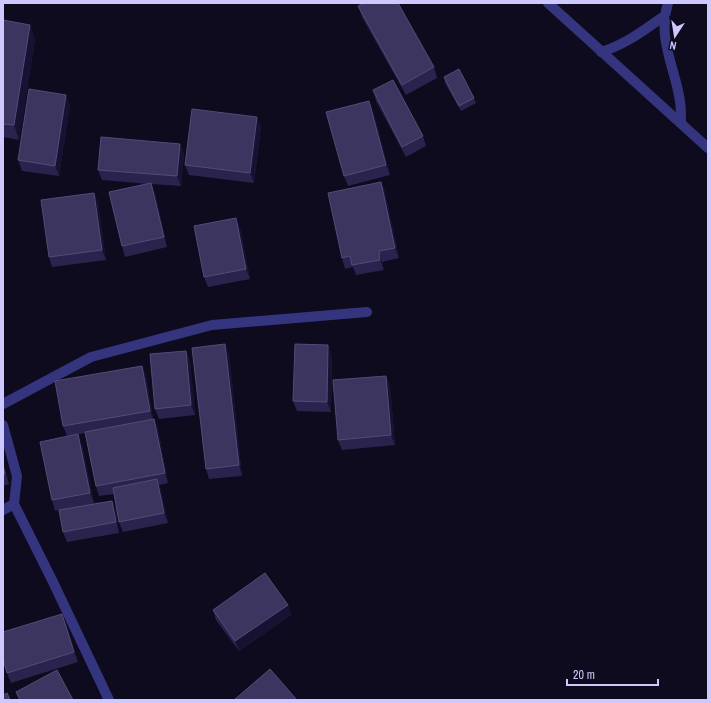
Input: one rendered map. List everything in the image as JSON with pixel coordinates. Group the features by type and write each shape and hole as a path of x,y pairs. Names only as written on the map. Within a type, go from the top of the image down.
{"street":[{"path":"548,3 708,148"},
{"path":"668,3 664,16 666,45 680,101 681,123"},
{"path":"601,52 634,38 664,16"},
{"path":"3,404 91,357 212,325 368,312"},
{"path":"3,425 18,476 14,504 54,582 109,700"},
{"path":"3,510 14,504"}],"building":[{"path":"364,3 398,3 434,67 402,85 358,6"},
{"path":"3,20 30,25 14,125 3,124"},
{"path":"459,69 474,98 459,106 444,77"},
{"path":"393,80 423,136 402,147 373,90"},
{"path":"29,89 66,95 55,166 18,160"},
{"path":"369,101 386,165 344,176 326,112"},
{"path":"192,109 257,117 250,173 185,165"},
{"path":"101,137 180,144 177,176 98,170"},
{"path":"381,182 395,248 379,251 380,260 352,265 350,256 342,258 328,193"},
{"path":"151,183 164,237 122,246 109,192"},
{"path":"94,193 102,250 49,257 41,200"},
{"path":"236,218 246,269 204,277 194,226"},
{"path":"225,344 239,465 206,469 192,348"},
{"path":"295,344 328,345 327,402 293,401"},
{"path":"186,351 191,405 155,409 150,354"},
{"path":"142,366 150,411 63,426 55,381"},
{"path":"386,376 391,435 338,440 333,380"},
{"path":"154,419 165,473 96,486 85,432"},
{"path":"78,434 90,493 52,500 40,442"},
{"path":"157,479 164,513 119,522 113,488"},
{"path":"112,501 116,522 63,532 59,510"},
{"path":"265,573 288,605 235,641 213,610"},
{"path":"62,614 74,652 7,673 3,659 3,632"},
{"path":"270,669 297,700 234,700"},
{"path":"57,670 73,700 20,700 16,692"},
{"path":"7,693 10,700 3,700 3,695"}]}
